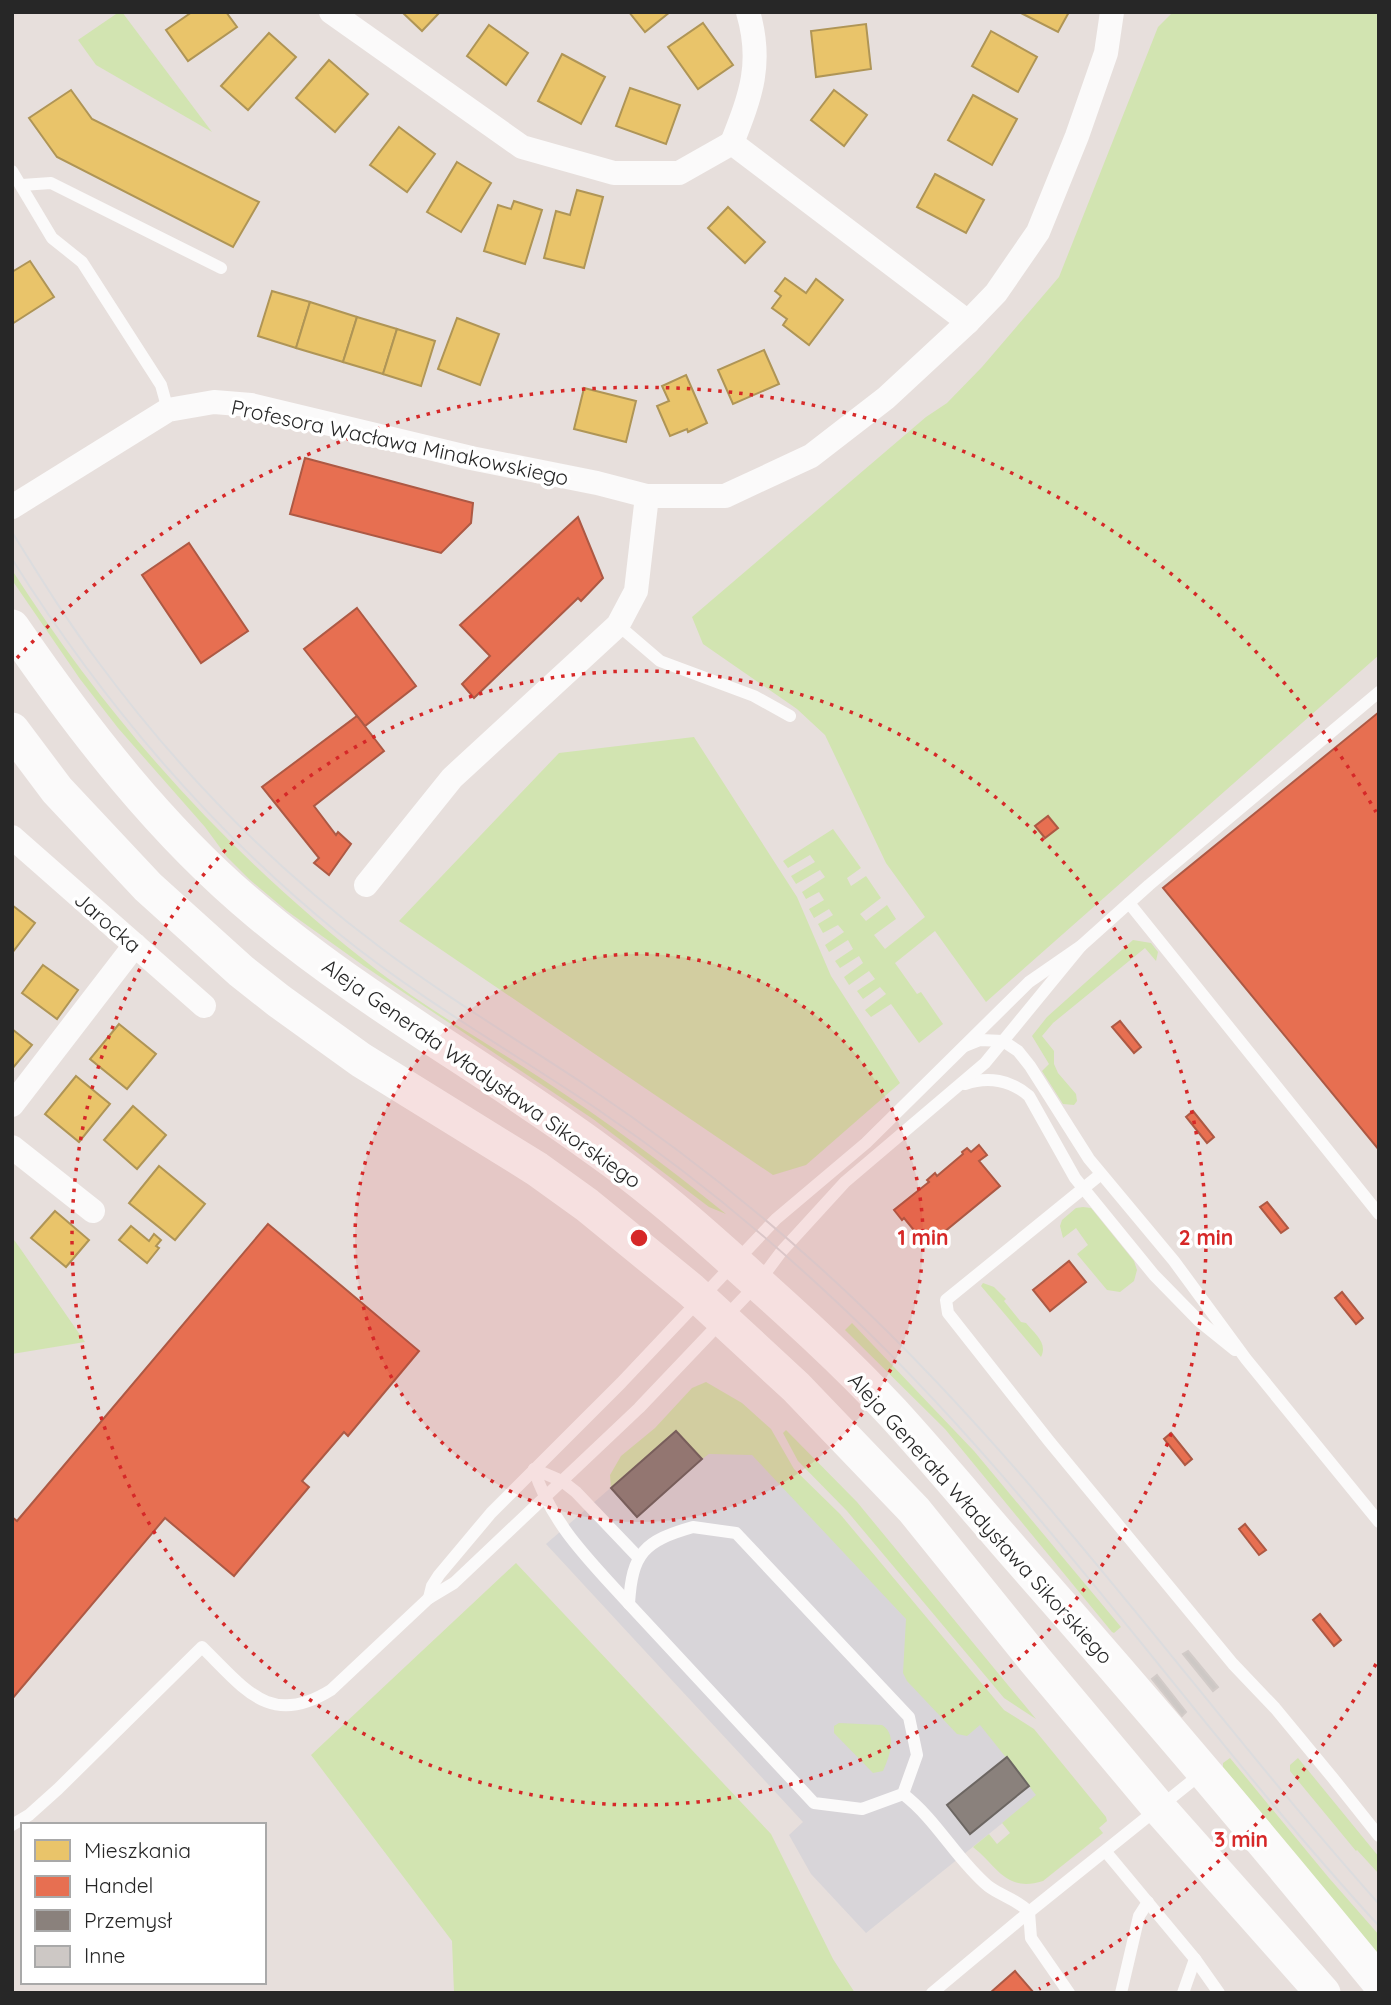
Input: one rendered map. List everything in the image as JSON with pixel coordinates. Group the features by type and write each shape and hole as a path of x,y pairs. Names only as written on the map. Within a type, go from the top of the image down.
{"main road":[{"name":"Aleja Generała Władysława Sikorskiego","path":"12,626 67,704 120,771 183,841 257,911 376,1000 602,1153 746,1272 890,1410 1082,1628 1379,1982"},
{"path":"12,730 57,790 148,887 241,971 362,1060 537,1169 577,1197 712,1309 796,1387 914,1510 1159,1808 1323,1993"}],"street":[{"path":"331,12 522,147 614,173 679,173 732,142 751,97 756,65 754,32 748,12"},
{"name":"Profesora Wacława Minakowskiego","path":"12,507 167,410 214,402 251,405 471,458 647,496 725,496 811,456 886,398 968,322 996,292 1038,232 1077,136 1106,52 1112,12"},
{"path":"732,142 968,322"},
{"path":"366,885 452,778 618,625 636,591 647,496"},
{"name":"Jarocka","path":"12,837 204,1006"},
{"path":"12,1105 135,946"},
{"path":"12,1147 93,1212"}],"lane":[{"path":"12,171 52,238 82,262 161,385 167,410"},
{"path":"22,185 51,183 221,268"},
{"path":"618,625 660,661 754,696 790,716"},
{"path":"12,1825 29,1815 58,1789 202,1647 238,1683 263,1700 276,1705 300,1705 316,1700 331,1690 429,1598 454,1583 639,1408 712,1309 746,1272 776,1219 866,1143 1029,982 1081,946 1379,692"},
{"path":"1129,903 1379,1214"},
{"path":"429,1598 432,1586 446,1565 534,1469 621,1383 712,1309 746,1272 781,1252 851,1176 985,1063 1081,946"},
{"path":"962,1048 980,1040 1003,1041 1028,1063 1084,1153 1174,1261 1246,1359 1379,1522"},
{"path":"956,1088 986,1079 1009,1083 1023,1090 1034,1103 1075,1178 1154,1275 1199,1321 1246,1359"},
{"path":"1101,1174 946,1300 948,1313 1049,1441 1233,1664 1275,1708 1379,1836"},
{"path":"534,1469 562,1481 638,1557"},
{"path":"534,1469 544,1498 572,1541 814,1803 862,1809 903,1794"},
{"path":"629,1604 631,1576 638,1557 666,1535 693,1527 736,1533 908,1717 917,1755 903,1794"},
{"path":"932,1993 1203,1772"},
{"path":"903,1794 920,1807 989,1886 1019,1902 1029,1912 1031,1938 1069,1993"},
{"path":"1106,1852 1195,1959 1219,1993"},
{"path":"1121,1993 1139,1916 1148,1902"},
{"path":"1183,1993 1195,1959"}],"shaded area":[{"path":"706,1401 1056,1780 866,1933 811,1874 789,1835 803,1822 546,1544 676,1431"}],"green space":[{"path":"122,12 212,132 96,65 78,40"},
{"path":"1173,12 1379,12 1379,655 986,1002 935,931 895,963 917,994 921,992 943,1024 919,1043 891,1004 871,1017 865,1010 886,994 880,987 863,999 857,991 875,979 869,971 849,985 844,977 863,963 859,956 840,968 835,961 853,949 848,940 829,952 825,945 844,932 838,925 823,933 818,924 833,915 829,909 814,918 809,909 824,900 819,892 806,899 802,892 825,877 820,870 796,884 791,876 815,862 810,855 788,868 783,861 833,829 861,868 847,878 851,886 866,876 881,898 860,914 866,921 887,905 896,919 874,935 885,949 925,917 886,863 825,735 797,709 703,644 692,617 926,417 947,403 982,367 1059,277 1158,27"},
{"path":"12,570 50,627 133,735 178,787 274,883 398,986 589,1111 659,1161 726,1214 709,1207 593,1119 364,966 287,911 249,879 227,857 205,827 118,728 80,679 12,580"},
{"path":"694,737 797,897 831,976 900,1083 806,1165 773,1175 399,921 559,753"},
{"path":"1133,940 1151,943 1158,952 1156,961 1145,948 1053,1023 1042,1036 1054,1051 1054,1064 1058,1073 1076,1094 1077,1101 1074,1105 1063,1104 1042,1071 1049,1064 1032,1036 1047,1017"},
{"path":"1076,1208 1091,1208 1134,1261 1137,1270 1134,1281 1120,1292 1107,1290 1077,1254 1088,1245 1076,1228 1063,1238 1060,1226 1062,1220"},
{"path":"12,1237 22,1251 85,1342 12,1354"},
{"path":"983,1283 994,1287 1006,1299 1004,1301 1021,1322 1026,1323 1037,1335 1043,1347 1041,1357 981,1286"},
{"path":"852,1323 974,1451 1121,1627 1112,1632 945,1429 845,1330"},
{"path":"706,1382 742,1403 771,1429 794,1469 840,1514 1004,1710 1034,1729 1106,1817 1107,1821 1099,1828 1103,1833 1043,1881 1030,1884 1011,1881 973,1847 989,1834 997,1844 1010,1833 1002,1823 1036,1795 980,1725 967,1736 957,1734 907,1681 903,1673 906,1619 752,1455 709,1454 702,1459 676,1431 611,1488 610,1475 621,1456 655,1428 692,1388"},
{"path":"786,1430 857,1502 1036,1719 1004,1698 847,1511 798,1461 783,1433"},
{"path":"516,1563 771,1834 833,1959 855,1993 454,1993 452,1941 311,1755"},
{"path":"839,1723 882,1725 887,1729 891,1746 883,1771 873,1773 834,1733 834,1726"},
{"path":"1230,1758 1379,1935 1379,1955 1223,1767 1223,1763"},
{"path":"1298,1758 1379,1857 1379,1874 1356,1851 1290,1771 1290,1765"}],"building: Mieszkania":[{"path":"192,12 226,12 237,27 188,61 166,30"},
{"path":"402,12 440,12 422,31"},
{"path":"629,12 670,12 645,32"},
{"path":"1019,12 1069,12 1058,32"},
{"path":"703,23 733,65 698,89 668,47"},
{"path":"866,24 871,69 816,77 811,31"},
{"path":"489,25 528,53 506,85 467,56"},
{"path":"991,31 1037,57 1018,92 972,66"},
{"path":"269,33 296,57 248,110 221,86"},
{"path":"562,54 605,77 581,124 538,101"},
{"path":"329,60 368,94 335,132 296,98"},
{"path":"630,88 680,105 666,144 616,126"},
{"path":"71,90 92,119 259,202 233,247 57,157 29,118"},
{"path":"834,90 867,115 844,146 811,120"},
{"path":"973,95 1017,119 992,165 948,140"},
{"path":"399,127 435,154 407,192 370,165"},
{"path":"457,162 491,183 461,232 427,212"},
{"path":"935,174 984,200 966,233 917,207"},
{"path":"577,190 603,197 584,268 544,258 556,211 570,215"},
{"path":"514,201 542,210 525,264 484,251 498,205 511,209"},
{"path":"728,207 765,242 745,263 708,228"},
{"path":"30,261 54,297 12,324 12,272"},
{"path":"785,278 806,293 816,279 843,300 809,345 783,325 787,319 772,308 781,296 775,291"},
{"path":"272,291 310,302 296,348 258,336"},
{"path":"310,302 357,317 343,362 296,348"},
{"path":"357,317 397,329 383,374 343,362"},
{"path":"457,318 499,334 480,385 438,369"},
{"path":"397,329 435,341 421,386 383,374"},
{"path":"764,350 779,384 733,404 718,370"},
{"path":"686,375 707,423 688,432 687,429 670,436 657,406 669,401 662,386"},
{"path":"584,388 636,401 626,442 574,429"},
{"path":"12,905 35,923 12,953"},
{"path":"43,965 78,990 57,1019 22,993"},
{"path":"119,1024 156,1054 127,1089 90,1059"},
{"path":"12,1029 32,1045 12,1069"},
{"path":"76,1076 110,1104 79,1142 45,1114"},
{"path":"133,1106 166,1135 137,1169 104,1140"},
{"path":"159,1166 205,1204 175,1240 129,1203"},
{"path":"55,1211 89,1240 66,1267 31,1238"},
{"path":"131,1226 149,1241 154,1234 161,1240 156,1246 159,1248 147,1263 119,1240"}],"building: Handel":[{"path":"305,458 473,503 471,523 441,553 290,514"},
{"path":"578,517 603,578 581,601 578,598 474,698 462,684 490,656 460,625"},
{"path":"189,543 248,631 201,663 142,575"},
{"path":"357,608 416,686 365,726 304,649"},
{"path":"1379,712 1379,1150 1163,888"},
{"path":"357,716 384,751 314,806 336,835 338,832 351,844 329,875 314,863 319,858 262,787"},
{"path":"1048,816 1058,828 1045,838 1035,826"},
{"path":"1120,1021 1141,1047 1134,1053 1112,1027"},
{"path":"1193,1111 1214,1137 1207,1143 1186,1117"},
{"path":"979,1145 987,1155 979,1161 1000,1186 927,1246 894,1210 967,1148 971,1152"},
{"path":"1267,1202 1288,1228 1281,1233 1260,1207"},
{"path":"268,1224 419,1351 348,1436 344,1432 302,1481 309,1487 234,1576 165,1518 12,1699 12,1517 17,1521"},
{"path":"1069,1261 1086,1282 1050,1311 1033,1290"},
{"path":"1342,1292 1363,1318 1356,1324 1335,1298"},
{"path":"1171,1433 1192,1459 1185,1465 1164,1439"},
{"path":"1245,1524 1266,1550 1259,1555 1239,1529"},
{"path":"1320,1614 1341,1640 1334,1646 1313,1620"},
{"path":"1015,1971 1034,1993 990,1993"}],"building: Przemysł":[{"path":"676,1431 702,1459 637,1517 611,1488"},
{"path":"1007,1757 1029,1786 970,1834 947,1805"}],"building: Inne":[{"path":"1188,1651 1218,1687 1213,1691 1183,1654"},
{"path":"1157,1675 1186,1712 1182,1716 1152,1679"}],"tram line":[{"path":"12,532 54,599 129,703 230,816 303,885 406,966 615,1105 704,1170 789,1240 893,1337 967,1414 1037,1494 1379,1904"},
{"path":"12,559 82,662 160,760 245,850 291,893 338,933 401,980 597,1109 686,1174 799,1267 901,1366 1042,1522 1309,1847 1379,1926"}]}
